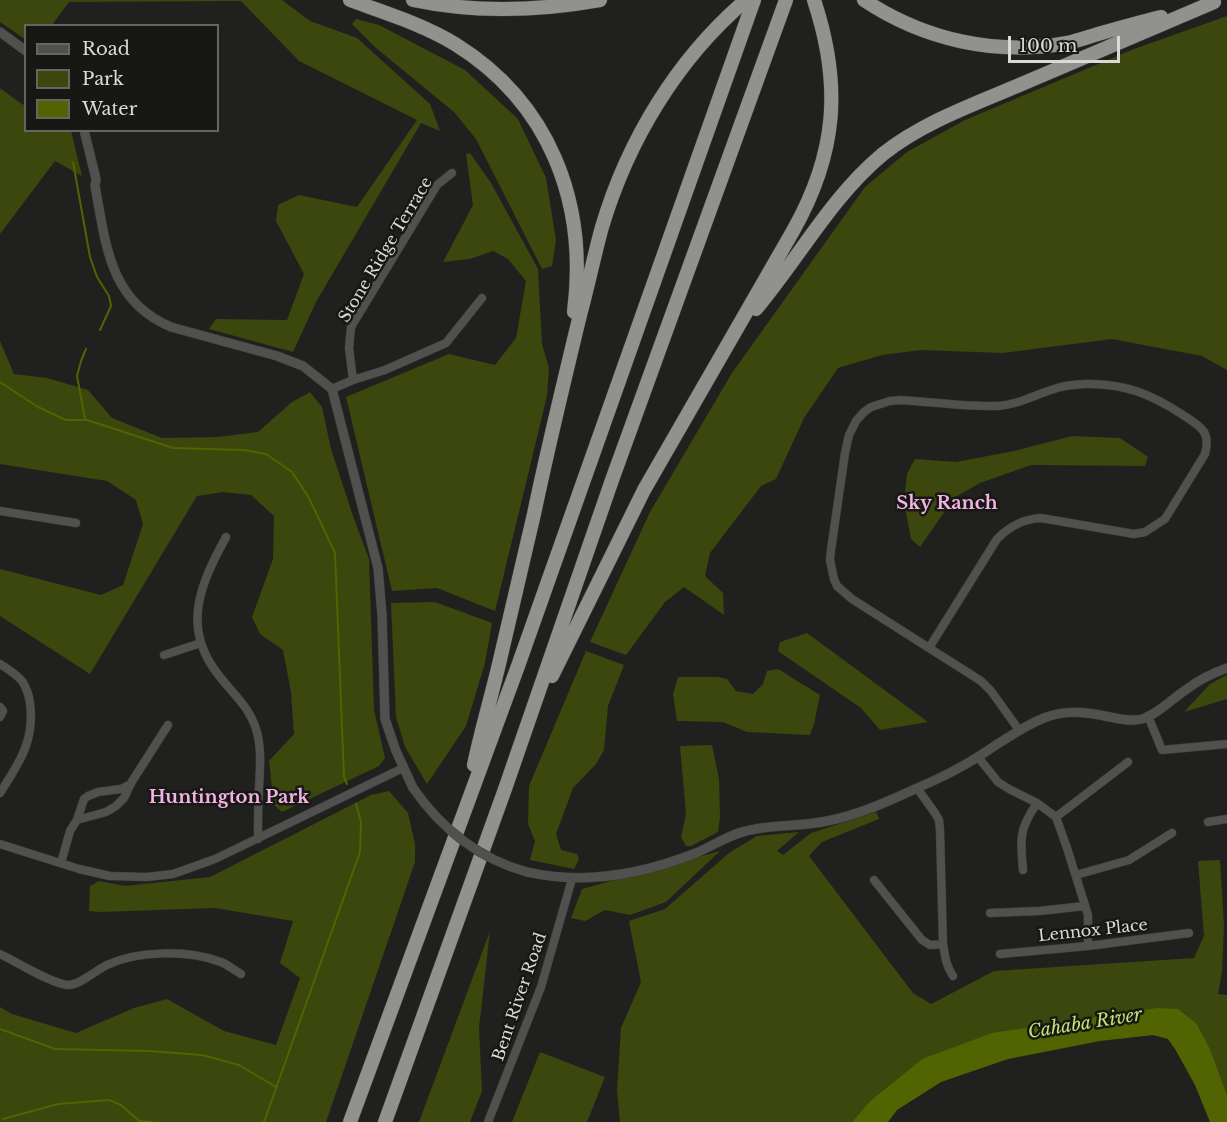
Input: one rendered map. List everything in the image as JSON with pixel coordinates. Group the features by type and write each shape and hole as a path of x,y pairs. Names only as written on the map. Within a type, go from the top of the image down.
{"highway":[{"path":"350,0 423,27 472,56 507,87 524,106 539,129 560,169 571,208 577,245 576,293 565,376"},
{"path":"413,0 462,8 515,9 600,0"},
{"path":"465,808 565,376 602,227 631,152 660,99 715,29 746,0"},
{"path":"351,1122 526,644 753,0"},
{"path":"385,1122 501,801 608,491 786,0"},
{"path":"524,734 577,622 644,490 734,336 806,208 816,185 825,154 831,117 831,78 827,47 814,0"},
{"path":"864,0 893,18 961,42 1025,48 1068,43 1217,1"},
{"path":"734,336 768,295 836,202 884,154 914,133 1217,1"}],"street":[{"path":"0,32 24,50"},
{"path":"84,132 96,179 95,186 106,248 118,278 135,304 158,321 171,327 277,356 303,366 332,389 378,568 382,615 385,719 396,751 413,788 430,812 468,844 496,861 527,872 572,879 606,877 659,865 696,853 745,831 836,819 935,780 1041,719 1064,712 1080,711 1137,720 1148,716 1198,681 1227,668"},
{"name":"Stone Ridge Terrace","path":"353,380 349,348 351,327 437,185 452,173"},
{"path":"332,389 385,370 446,343 482,298"},
{"path":"928,648 998,539 1014,524 1031,518 1041,518 1134,534 1145,532 1165,519 1205,454 1208,444 1202,428 1155,398 1133,389 1106,384 1062,386 1026,400 1005,405 890,400 871,407 852,427 845,453 831,550 831,569 837,586 843,592 928,648 969,673 986,686 1019,730"},
{"path":"0,510 76,523"},
{"path":"226,537 199,597 197,612 201,643 206,656 217,673 240,699 256,729 261,750 258,839"},
{"path":"164,655 201,643"},
{"path":"0,664 24,683 31,713 27,746 0,793"},
{"path":"0,707 3,711 0,717"},
{"path":"1148,716 1162,750 1227,744"},
{"path":"77,820 106,812 124,798 168,725"},
{"path":"978,757 998,782 1037,803 1056,817 1088,915 1088,946"},
{"path":"1056,817 1128,762"},
{"path":"0,844 110,876 173,874 215,859 403,768"},
{"path":"61,863 70,831 77,820 84,799 98,792 121,789 131,783"},
{"path":"917,788 939,820 943,944 945,960 953,976"},
{"path":"1023,870 1022,831 1037,803"},
{"path":"1208,822 1227,819"},
{"path":"1076,875 1129,860 1172,833"},
{"name":"Bent River Road","path":"488,1122 541,987 572,879"},
{"path":"874,880 922,940 930,945 943,944"},
{"path":"990,913 1085,906"},
{"name":"Lennox Place","path":"1000,954 1189,933"},
{"path":"0,954 51,980 67,985 75,984 106,965 149,954 200,956 222,963 240,974"}],"green space":[{"path":"0,0 282,0 310,21 357,38 430,104 440,131 421,123 316,302 293,352 209,329 216,319 287,320 304,274 276,221 278,205 299,195 357,207 417,120 299,61 241,1 69,2 53,24 24,24 24,38 0,22"},
{"path":"1227,16 1227,370 1202,356 1112,339 1003,353 921,350 882,355 838,368 804,418 776,479 761,486 710,553 705,576 723,593 724,615 684,587 665,602 626,655 590,642 650,512 732,373 865,187 907,152 965,120 1134,49"},
{"path":"356,19 379,25 465,70 518,119 546,178 556,240 552,266 542,269 476,139 454,112 376,48 352,24"},
{"path":"0,88 23,105 24,104 24,132 71,132 82,176 55,161 0,234"},
{"path":"470,153 491,183 538,269 542,344 549,368 547,396 495,611 437,588 392,591 346,397 449,354 495,365 516,338 526,281 508,259 493,251 470,259 443,262 473,205 466,154"},
{"path":"0,341 14,374 47,378 88,390 112,418 162,438 218,437 258,432 292,402 310,392 322,407 331,449 369,559 374,710 385,758 379,766 282,812 274,805 269,761 294,734 291,692 283,650 260,634 252,617 273,559 274,516 251,495 223,492 197,496 90,674 0,616 0,569 101,595 123,585 143,524 136,500 107,481 0,464"},
{"path":"1072,436 1120,438 1148,457 1145,466 1031,465 980,483 954,498 920,547 911,539 904,503 907,474 915,459 956,462 1014,451"},
{"path":"435,602 492,623 485,663 466,726 427,784 405,747 396,717 391,603"},
{"path":"807,633 928,722 880,730 861,708 778,651 780,642"},
{"path":"586,651 624,665 608,706 604,750 596,764 573,788 556,834 561,850 577,854 579,859 574,869 530,860 535,841 528,824 529,786"},
{"path":"778,669 820,695 810,735 747,732 723,722 677,721 673,694 678,677 727,679 736,691 753,694 763,684 767,671"},
{"path":"1227,675 1227,699 1184,712 1210,684"},
{"path":"712,745 719,779 718,832 691,846 686,846 681,837 686,814 680,746"},
{"path":"389,791 408,813 415,844 415,862 326,1122 0,1122 0,1007 12,1014 76,1033 134,1008 167,999 224,1031 276,1045 300,978 280,963 293,921 215,908 89,911 90,886 99,881 125,886 210,877 371,795"},
{"path":"876,812 879,819 822,842 809,856 913,993 931,1004 994,971 1194,958 1204,936 1198,861 1220,860 1224,925 1222,972 1218,994 1227,995 1227,1095 1210,1049 1197,1024 922,1059 870,1101 852,1122 620,1122 617,1090 621,1028 641,982 629,921 665,909 729,853 757,836 799,832 777,851 783,855 811,833"},
{"path":"720,851 666,902 630,915 605,910 585,921 571,918 582,889"},
{"path":"490,931 479,1028 482,1091 470,1122 419,1122"},
{"path":"540,1052 605,1077 587,1122 512,1122"}],"water":[{"name":"Cahaba River","path":"1157,1008 1178,1009 1197,1024 1210,1049 1227,1095 1227,1122 1210,1122 1195,1085 1175,1049 1168,1039 1153,1035 1100,1041 1008,1059 941,1082 897,1110 888,1122 852,1122 870,1101 922,1059 992,1033"}],"waterway":[{"path":"73,162 90,257 97,277 109,296 111,306 100,330"},
{"path":"85,419 77,376 86,349"},
{"path":"0,382 38,407 66,420 87,420 173,448 244,450 266,454 292,472 309,498 335,553 344,777 347,784"},
{"path":"264,1122 360,852 361,822 356,804"},
{"path":"0,1029 55,1049 149,1051 202,1055 239,1065 276,1087"},
{"path":"3,1119 58,1104 109,1100 121,1105 139,1121 152,1122"}],"district":[{"name":"Sky Ranch","path":"947,504"},
{"name":"Huntington Park","path":"229,798"}]}
